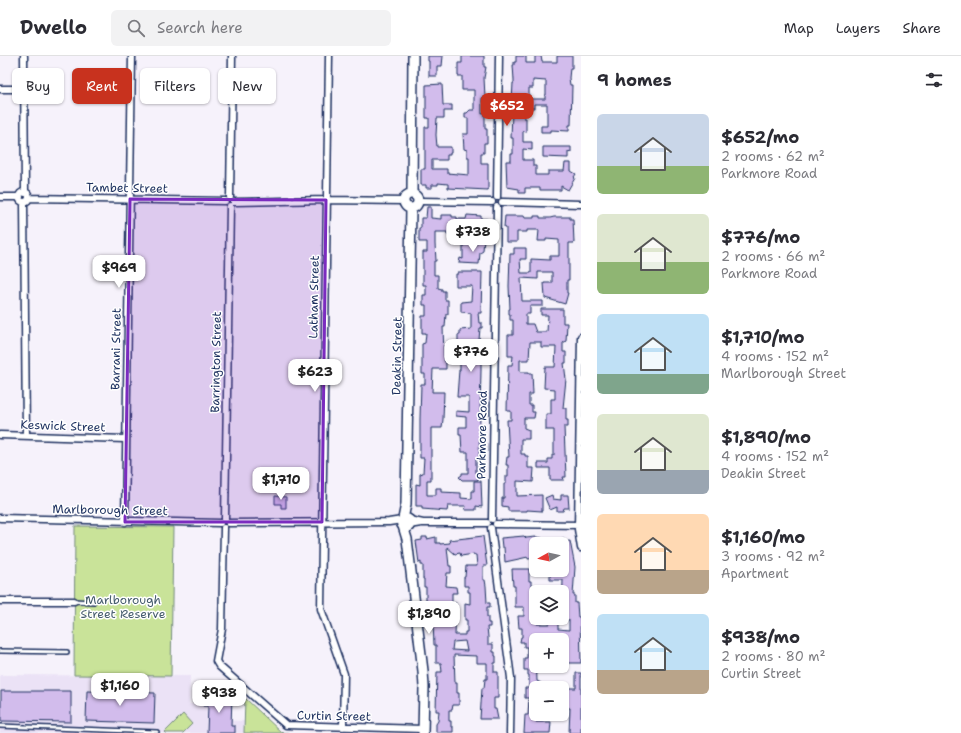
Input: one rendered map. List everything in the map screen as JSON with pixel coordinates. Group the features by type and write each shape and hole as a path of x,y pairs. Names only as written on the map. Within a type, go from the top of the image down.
{"street":[{"path":"24,56 24,68"},
{"name":"Barrani Street","path":"125,522 125,439 132,56"},
{"name":"Barrington Street","path":"220,644 222,628 232,56"},
{"name":"Latham Street","path":"329,56 321,609 344,674 342,727"},
{"path":"412,194 413,56"},
{"path":"494,204 494,198 497,197 499,56"},
{"path":"0,89 12,89"},
{"path":"24,104 26,198 26,436"},
{"path":"0,197 20,197 21,194 26,198"},
{"path":"412,194 406,196 404,201 406,206 411,208 416,206 418,202"},
{"path":"412,194 416,196 418,202"},
{"path":"497,197 501,199 502,202"},
{"name":"Tambet Street","path":"26,198 230,202 326,200 404,201"},
{"path":"418,202 494,204 500,206 502,202 581,204"},
{"name":"Parkmore Road","path":"494,204 491,524 511,678 510,733"},
{"name":"Deakin Street","path":"411,208 406,523 423,671 423,731"},
{"path":"581,337 581,548"},
{"name":"Keswick Street","path":"0,435 125,439"},
{"name":"Marlborough Street","path":"0,518 125,522 389,522 580,525"},
{"path":"0,601 74,601"},
{"name":"Curtin Street","path":"220,644 216,661 219,666 282,722 291,726 423,731"}],"lane":[{"path":"74,601 93,602"},
{"path":"0,651 67,652"},
{"path":"0,726 157,732"},
{"path":"40,728 40,733"}],"highlighted area":[{"path":"130,199 326,200 322,522 125,522"}],"shaded area":[{"path":"0,675 190,676 189,704 208,706 207,720 245,721 244,733 0,733"}],"green space":[{"name":"Marlborough Street Reserve","path":"75,526 173,527 171,676 74,675"},
{"path":"245,698 282,733 244,733"},
{"path":"183,714 192,724 183,733 166,733 165,732"}],"building":[{"path":"428,56 443,56 442,66 437,66 437,76 429,76"},
{"path":"462,56 484,56 484,67 486,67 484,78 485,97 482,97 482,114 485,113 487,143 484,143 484,153 481,153 481,163 488,163 488,190 448,188 448,184 438,183 438,185 432,185 432,188 426,188 426,185 421,185 421,169 425,169 425,127 429,127 429,118 426,118 426,85 442,84 443,105 452,105 452,111 444,111 444,118 437,118 436,135 437,147 451,147 451,153 450,155 447,155 447,160 432,160 432,169 447,169 447,173 469,175 469,157 467,157 467,150 464,149 463,134 468,134 468,118 465,118 465,113 470,110 474,110 474,90 462,90 462,76 458,76 458,63 462,63"},
{"path":"516,56 526,56 526,63 535,63 535,56 541,56 542,62 557,62 557,56 572,56 572,68 570,68 569,78 570,85 572,85 571,125 569,125 569,131 551,130 551,132 541,132 541,126 547,126 547,104 534,104 534,108 524,108 526,132 523,131 523,142 532,142 532,150 523,149 523,160 533,160 533,166 536,166 536,175 548,175 548,171 564,171 565,163 571,163 571,171 576,174 568,190 561,186 561,190 525,188 525,193 519,193 519,189 507,187 506,161 511,161 511,154 513,154 513,138 511,138 512,112 514,112 514,102 512,102 514,83 513,65 514,62 516,62","holes":["533,80 546,81 545,99 529,99 529,88 533,88"]},
{"path":"543,147 571,147 571,153 568,152 568,158 543,157"},
{"path":"427,207 431,207 431,218 441,219 441,215 452,215 452,217 457,217 457,219 466,219 467,215 481,216 481,219 487,219 487,228 461,227 461,230 455,230 454,235 447,235 447,232 435,232 436,261 434,261 434,275 438,275 438,288 445,291 445,300 448,300 448,314 446,314 445,327 443,327 446,369 433,369 432,392 444,392 443,419 442,428 431,428 431,480 427,480 427,495 436,495 436,488 441,488 441,492 461,493 461,498 472,499 474,481 481,481 482,507 476,506 476,510 465,510 466,506 448,506 447,511 422,509 422,506 416,506 416,484 420,485 420,474 423,473 424,458 420,458 420,419 421,384 425,384 425,374 422,374 422,344 425,343 426,333 422,333 422,316 426,316 426,305 423,305 423,295 426,295 426,285 423,285 423,252 427,252 427,242 419,242 419,228 421,228 421,218 426,218"},
{"path":"505,216 524,216 525,218 534,218 534,216 540,216 540,218 570,217 570,219 573,219 574,243 569,243 569,280 567,280 568,293 565,304 545,298 544,283 552,283 552,272 538,272 538,279 521,278 522,301 543,301 543,306 530,306 530,314 526,314 526,324 533,324 536,332 547,332 548,315 541,315 541,309 563,309 563,323 567,323 566,341 563,343 563,352 566,352 566,363 564,363 566,379 563,408 566,408 566,420 568,420 568,427 564,427 566,477 563,477 564,480 550,480 550,468 538,468 538,463 548,463 548,459 552,459 552,455 554,455 554,430 546,430 546,414 551,414 551,399 555,399 555,389 544,388 545,367 555,367 556,347 541,347 541,342 530,342 529,360 520,360 520,372 532,373 533,394 529,394 529,405 532,405 532,412 535,412 534,418 524,418 524,428 529,430 529,439 521,439 521,454 528,456 528,468 534,468 533,482 517,481 517,496 542,495 542,511 508,511 508,507 502,506 502,498 504,498 504,484 506,484 506,476 508,476 508,465 506,465 507,457 509,457 507,420 511,420 511,411 507,411 508,365 512,365 513,356 508,356 508,335 513,335 513,320 510,320 509,314 510,254 514,254 514,248 526,248 526,259 520,259 521,273 531,273 531,259 550,260 550,256 559,256 559,240 546,239 546,241 538,241 539,230 527,230 527,232 517,232 517,242 506,242 506,228 504,227"},
{"path":"477,238 484,238 483,251 480,253 479,264 459,263 460,258 463,259 463,245 477,244"},
{"path":"458,272 482,272 481,313 478,313 479,323 482,323 482,328 480,328 479,340 479,351 481,351 481,370 479,459 476,459 476,473 478,473 478,480 462,480 459,477 462,473 468,473 468,452 462,452 461,435 459,435 459,427 466,427 466,417 456,416 456,411 469,412 469,397 457,397 460,356 470,357 470,347 458,347 458,335 460,335 460,330 471,329 471,313 461,312 461,302 471,301 472,286 456,286 456,274 458,274"},
{"path":"552,495 553,499 561,500 561,495 568,495 569,508 564,508 563,511 557,511 557,507 550,510 545,498"},
{"path":"275,496 286,497 286,508 281,508 281,504 275,504"},
{"path":"483,536 487,566 483,566 483,580 485,580 487,603 490,603 490,607 487,607 488,623 490,623 490,627 487,627 488,644 493,644 493,652 495,652 496,656 494,672 498,672 498,698 494,698 494,709 496,709 498,719 480,719 482,688 484,688 485,679 487,679 487,663 477,663 477,656 454,655 455,683 457,683 457,693 459,693 459,705 453,705 452,710 449,710 449,721 451,721 453,732 436,732 439,711 436,711 437,672 442,672 441,663 436,663 436,645 434,645 433,621 431,621 432,616 429,614 429,604 426,600 423,565 421,565 421,562 419,563 416,541 422,540 422,537 427,537 427,539 436,537 436,543 440,544 450,543 449,540","holes":["447,547 455,554 460,553 461,556 476,555 477,566 466,566 464,577 464,586 468,586 468,592 470,592 470,604 465,603 465,620 467,620 467,632 465,632 465,635 455,635 456,603 452,603 452,593 457,593 456,587 446,586 447,573 451,573","465,641 467,651 452,650 453,642"]},
{"path":"524,536 526,538 529,538 529,559 528,557 505,562 504,547 502,547 501,538"},
{"path":"570,541 575,567 573,595 575,595 575,603 577,603 578,617 580,617 581,663 569,663 569,633 529,633 529,673 537,673 537,681 529,681 528,670 524,670 524,658 527,658 527,647 524,647 524,642 520,642 522,637 522,628 519,628 518,616 524,616 524,607 515,607 515,586 513,586 512,569 529,569 529,581 531,581 531,585 529,585 529,625 558,625 558,629 569,630 569,585 563,585 563,580 550,580 550,577 569,577"},
{"path":"576,673 581,673 581,733 569,733 569,688 576,688"},
{"path":"525,688 529,688 529,698 525,698"},
{"path":"1,691 71,691 71,722 1,721"},
{"path":"87,691 155,693 154,723 86,721"},
{"path":"207,696 232,696 231,726 235,726 235,733 207,733 208,706 203,706 203,699 207,699"},
{"path":"529,698 529,721 551,722 550,733 524,733 525,715 528,715"}]}
